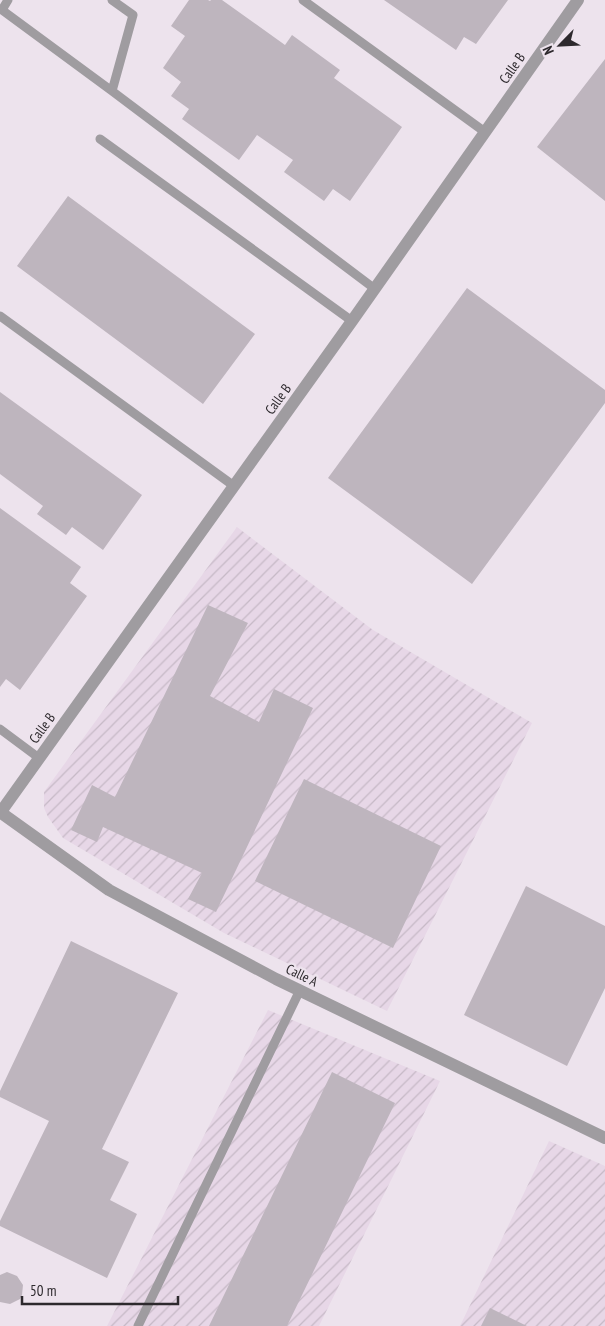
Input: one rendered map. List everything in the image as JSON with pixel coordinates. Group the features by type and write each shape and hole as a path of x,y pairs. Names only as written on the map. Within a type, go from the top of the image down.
{"street":[{"name":"Calle B","path":"0,812 375,289 578,0"},
{"name":"Calle A","path":"0,812 109,890 276,979 605,1138"}],"lane":[{"path":"8,0 2,10 375,289"},
{"path":"112,0 133,15 112,92"},
{"path":"303,0 485,132"},
{"path":"100,139 352,321"},
{"path":"0,316 234,486"},
{"path":"0,729 39,758"},
{"path":"138,1326 300,990"}],"shaded area":[{"path":"237,527 373,630 532,723 387,1011 224,933 63,838 44,808 44,792"},
{"path":"268,1010 440,1081 319,1326 107,1326"},
{"path":"549,1141 605,1166 605,1326 460,1326"}],"building":[{"path":"189,0 222,0 285,45 292,35 340,70 334,78 402,127 350,201 333,189 324,201 284,172 293,160 257,135 239,160 182,119 189,109 171,96 181,82 163,68 185,36 171,26"},
{"path":"384,0 508,0 476,44 464,37 456,50"},
{"path":"605,59 605,201 537,147"},
{"path":"68,196 255,334 203,404 17,266"},
{"path":"467,288 605,390 605,403 472,584 328,478"},
{"path":"0,392 142,495 103,550 72,527 66,535 37,514 43,506 0,474"},
{"path":"0,508 81,567 70,583 87,596 20,690 6,679 0,687"},
{"path":"208,605 248,623 210,696 259,722 274,689 313,708 216,912 188,899 202,873 103,827 97,842 71,830 92,785 115,797"},
{"path":"304,779 441,846 393,948 255,881"},
{"path":"526,886 605,926 605,988 567,1066 464,1015"},
{"path":"71,941 178,993 102,1149 129,1162 110,1200 137,1214 107,1278 0,1226 0,1221 49,1121 0,1097 0,1091"},
{"path":"332,1072 395,1103 287,1326 209,1326"},
{"path":"7,1272 17,1276 23,1285 20,1299 10,1304 0,1302 0,1275"},
{"path":"490,1308 527,1326 481,1326"}]}
